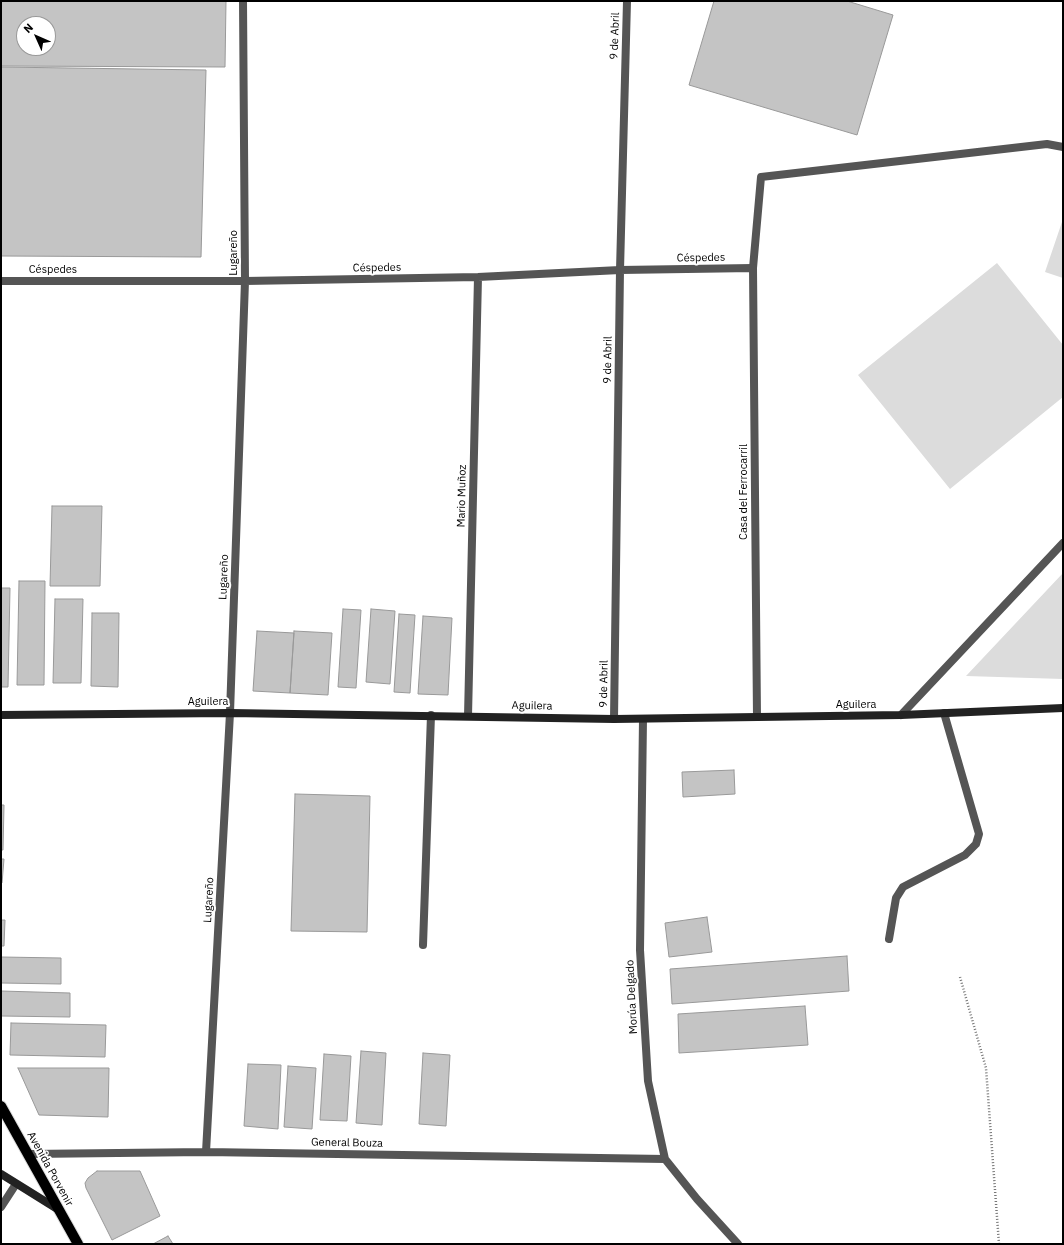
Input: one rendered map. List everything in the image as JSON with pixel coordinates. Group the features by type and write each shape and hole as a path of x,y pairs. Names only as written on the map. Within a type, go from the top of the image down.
{"main road":[{"name":"Avenida Porvenir","path":"1,1106 78,1244"}],"street":[{"name":"Lugareño","path":"206,1152 230,713 246,281 243,1"},
{"name":"9 de Abril","path":"614,719 620,270 627,1"},
{"name":"Casa del Ferrocarril","path":"756,717 753,268 761,177 1047,144 1063,147"},
{"name":"Céspedes","path":"1,281 246,281 478,277 620,270 753,268"},
{"name":"Mario Muñoz","path":"468,716 478,277"},
{"path":"901,715 1063,543"},
{"name":"Aguilera","path":"1,715 230,713 643,719 901,715 1063,708"},
{"path":"889,938 896,898 903,887 964,855 976,844 979,834 944,713"},
{"path":"423,944 430,715"},
{"name":"Morúa Delgado","path":"643,719 640,950 648,1081 665,1159 697,1199 738,1244"},
{"name":"General Bouza","path":"29,1154 206,1152 665,1159"},
{"path":"1,1174 59,1210"},
{"path":"1,1207 16,1184"}],"path":[{"path":"960,977 986,1068 999,1244"}],"shaded area":[{"path":"1063,219 1063,278 1045,272"},
{"path":"997,263 1063,345 1063,397 950,489 858,375"},
{"path":"1063,573 1063,679 966,676"}],"building":[{"path":"1,1 226,1 225,67 1,66"},
{"path":"714,1 847,1 893,15 857,135 689,85"},
{"path":"1,67 206,70 201,257 1,256"},
{"path":"52,506 102,506 100,586 50,586"},
{"path":"19,581 45,581 44,685 17,685"},
{"path":"1,588 10,588 8,687 1,687"},
{"path":"55,599 83,599 81,683 53,683"},
{"path":"343,609 361,610 356,688 338,687"},
{"path":"371,609 395,611 390,684 366,682"},
{"path":"92,613 119,613 118,687 91,686"},
{"path":"399,614 415,615 410,693 394,692"},
{"path":"423,616 452,618 448,695 418,694"},
{"path":"257,631 294,633 290,693 253,691"},
{"path":"294,631 332,633 328,695 290,693"},
{"path":"734,770 735,794 683,797 682,772"},
{"path":"295,794 370,796 367,932 291,931"},
{"path":"1,805 4,805 3,850 1,850"},
{"path":"1,859 4,859 2,883 1,883"},
{"path":"707,917 712,952 669,957 665,923"},
{"path":"1,920 5,920 4,946 1,946"},
{"path":"847,956 849,991 672,1004 670,969"},
{"path":"1,957 61,958 61,984 1,983"},
{"path":"1,991 70,993 70,1017 1,1016"},
{"path":"805,1006 808,1045 679,1053 678,1014"},
{"path":"11,1023 106,1025 105,1057 10,1055"},
{"path":"361,1051 386,1053 382,1125 356,1123"},
{"path":"423,1053 450,1055 446,1126 419,1124"},
{"path":"324,1054 351,1056 347,1121 320,1120"},
{"path":"248,1064 281,1065 278,1129 244,1126"},
{"path":"288,1066 316,1068 312,1129 284,1127"},
{"path":"18,1068 109,1068 108,1117 39,1115"},
{"path":"97,1171 140,1171 160,1216 112,1240 86,1188 85,1183 88,1178"},
{"path":"168,1236 173,1244 153,1244"}]}
